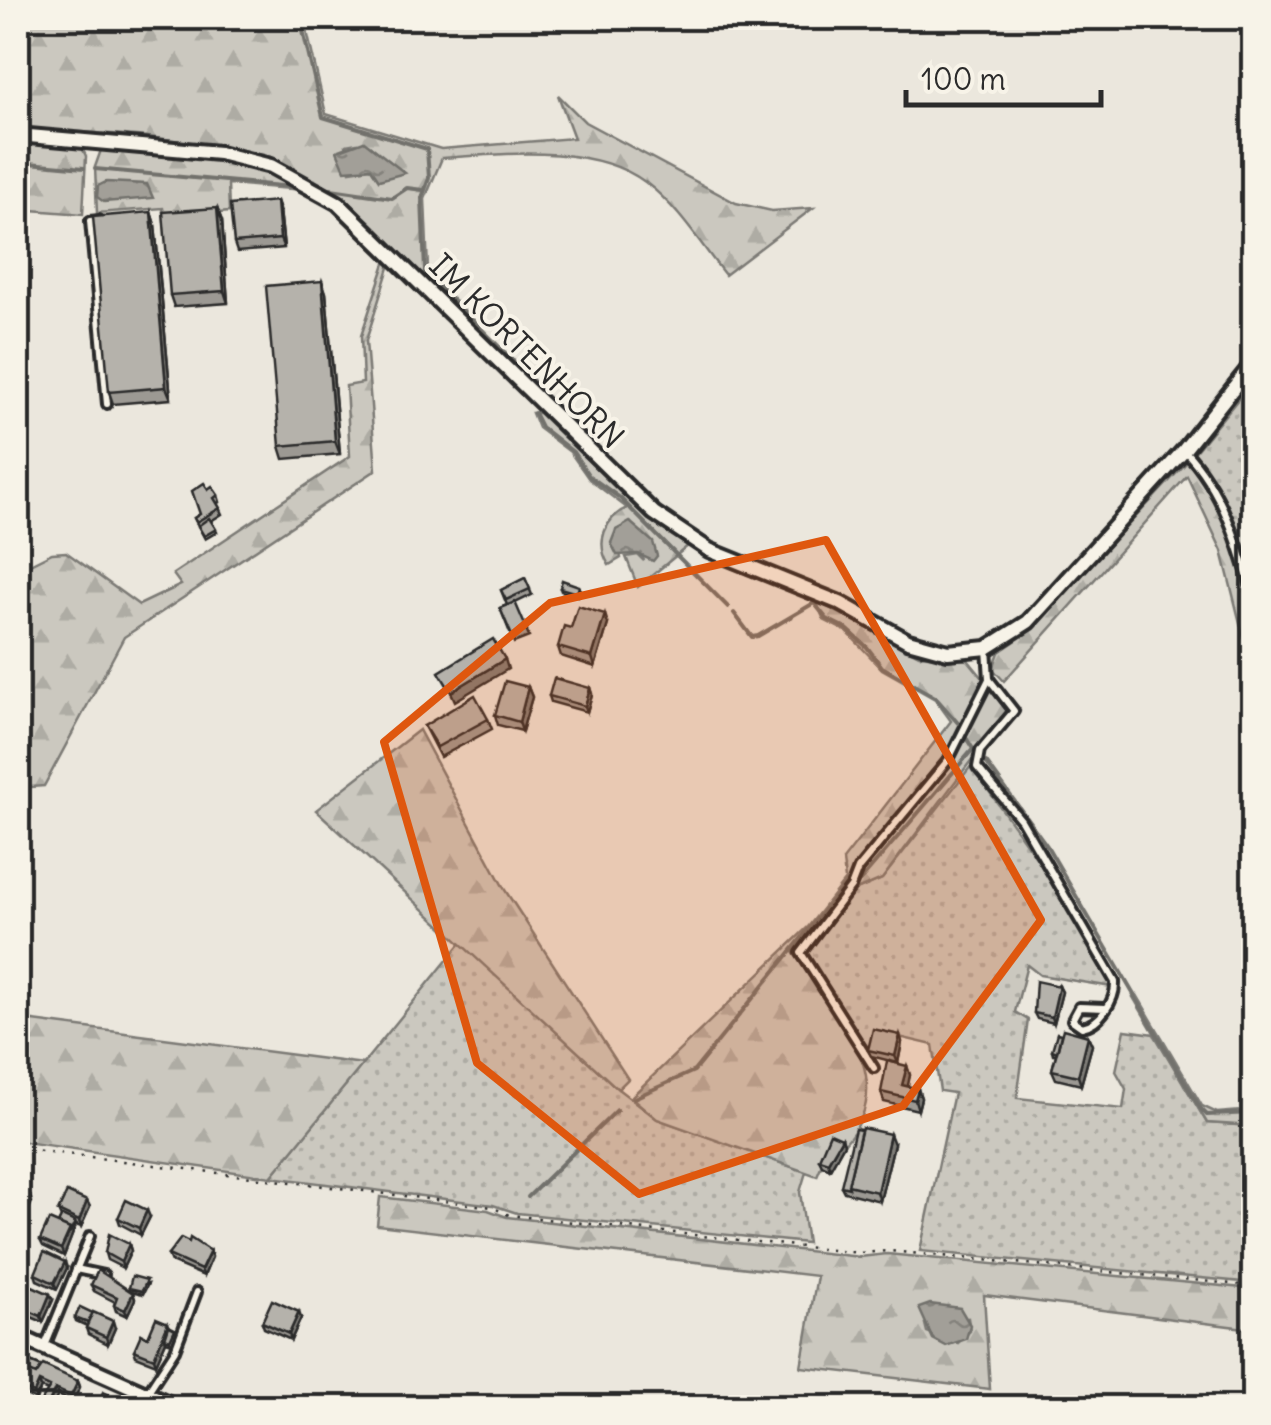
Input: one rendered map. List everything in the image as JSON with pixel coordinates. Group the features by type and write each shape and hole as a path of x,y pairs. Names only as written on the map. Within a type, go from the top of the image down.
{"street":[{"name":"IM KORTENHORN","path":"18,135 218,153 271,166 338,203 625,488 680,532 709,550 840,603 928,650 987,648 1028,622 1184,450 1254,362"},
{"path":"18,1336 178,1408"}],"lane":[{"path":"106,220 90,220 107,404"},
{"path":"1184,450 1214,488 1237,542 1254,599"},
{"path":"987,648 990,680 1014,710 980,752 977,766 1022,820 1116,982 1116,992 1105,1008 1089,1026 1072,1020 1079,1007 1105,1008"},
{"path":"874,1068 801,953 852,887 858,868 948,759 990,680"},
{"path":"44,1348 90,1236"},
{"path":"76,1268 105,1275"},
{"path":"146,1394 175,1350 197,1292"}],"path":[{"path":"18,1148 492,1207 510,1215 859,1254 890,1251 1254,1286"}],"highlighted area":[{"path":"826,540 902,668 1041,920 903,1106 639,1194 477,1063 384,742 550,603"}],"green space":[{"path":"18,18 304,18 326,114 441,149 574,138 558,95 585,122 736,203 772,211 813,208 725,275 667,202 624,170 600,161 546,154 442,158 425,199 428,270 421,274 348,203 301,174 263,159 183,141 18,127","holes":["346,145 369,145 397,169 379,180 371,168 350,171"]},
{"path":"18,142 82,148 86,156 83,214 18,209"},
{"path":"101,150 234,164 281,178 293,189 228,184 229,212 165,218 163,208 97,213 95,167"},
{"path":"386,260 390,264 366,341 376,470 124,637 44,786 18,788 18,570 52,553 66,552 139,605 181,585 173,574 350,456 346,386 363,383 361,336"},
{"path":"1253,381 1253,582 1231,517 1193,454"},
{"path":"532,413 539,413 639,510 689,545 638,587 626,557 638,555 644,561 631,523 616,530 621,558 609,565 603,548 604,532 613,518 627,508 589,479 570,452 538,428"},
{"path":"1189,460 1221,512 1245,572 1254,620 1253,675 1222,551 1187,476 1004,681 993,669 999,652 1027,633"},
{"path":"816,601 919,655 968,660 1009,710 882,879 854,891 848,885 793,952 842,1020 865,1069 867,1094 861,1119 844,1144 832,1140 817,1176 657,1119 631,1097 808,927 845,880 843,860 951,721 935,699 882,669 847,632 824,620"},
{"path":"419,730 505,890 628,1079 618,1089 316,810"},
{"path":"971,766 1053,881 1112,987 1040,975 1027,965 1015,1012 1028,1020 1017,1098 1123,1109 1126,1089 1116,1071 1125,1030 1154,1034 1207,1123 1253,1126 1253,1283 920,1251 954,1093 940,1091 933,1045 874,1031 869,1053 807,953 854,891 882,879"},
{"path":"461,943 618,1089 657,1119 806,1172 800,1192 807,1243 517,1213 493,1205 271,1177"},
{"path":"1137,995 1202,1106 1217,1113 1253,1110 1253,1126 1207,1123 1133,997"},
{"path":"18,1019 363,1064 271,1177 18,1141"},
{"path":"380,1197 488,1210 507,1217 860,1257 887,1254 1253,1289 1253,1329 984,1295 990,1389 801,1367 817,1276 377,1225","holes":["968,1318 970,1331 958,1343 927,1332 925,1324"]}],"water":[{"path":"364,141 405,173 379,180 371,168 345,170 337,151"},
{"path":"106,182 147,184 153,198 104,202 97,197 98,186"},
{"path":"630,522 653,542 657,556 653,561 638,554 617,555 611,543 616,530"},
{"path":"930,1304 960,1308 970,1325 966,1339 946,1346 933,1339 919,1308"}],"building":[{"path":"277,201 280,239 234,243 230,205"},
{"path":"217,208 224,291 170,295 163,212"},
{"path":"151,212 166,387 109,392 93,217"},
{"path":"322,281 335,441 280,446 266,286"},
{"path":"204,483 218,495 214,498 220,508 196,522 194,518 200,514 192,491"},
{"path":"209,518 216,529 204,536 198,526"},
{"path":"525,578 530,589 506,600 501,590"},
{"path":"562,580 579,586 577,593 560,588"},
{"path":"515,602 527,630 512,636 500,608"},
{"path":"578,606 605,614 592,657 558,647 564,626 571,628"},
{"path":"493,639 505,659 451,692 439,672"},
{"path":"554,678 590,688 585,706 549,696"},
{"path":"505,681 528,687 519,722 495,715"},
{"path":"475,695 488,719 437,747 424,726"},
{"path":"1036,981 1059,986 1052,1017 1034,1013"},
{"path":"873,1029 900,1035 895,1056 868,1050"},
{"path":"1063,1029 1088,1036 1078,1076 1052,1070"},
{"path":"1057,1033 1061,1034 1057,1052 1052,1050"},
{"path":"887,1061 907,1066 902,1085 918,1089 915,1100 881,1092"},
{"path":"862,1128 890,1134 877,1192 848,1185"},
{"path":"855,1129 861,1130 849,1188 841,1186"},
{"path":"830,1133 842,1138 828,1162 819,1159"},
{"path":"18,1191 30,1196 20,1230 18,1229"},
{"path":"67,1192 87,1201 79,1221 58,1211"},
{"path":"126,1200 147,1210 139,1228 118,1218"},
{"path":"62,1216 75,1222 71,1231 58,1224"},
{"path":"49,1220 70,1229 61,1249 40,1240"},
{"path":"109,1234 129,1244 121,1262 105,1253"},
{"path":"181,1238 189,1242 190,1238 210,1251 201,1270 168,1255"},
{"path":"44,1252 65,1262 54,1283 35,1274"},
{"path":"98,1270 133,1293 125,1310 114,1305 117,1297 91,1285"},
{"path":"132,1276 147,1280 142,1291 129,1288"},
{"path":"30,1285 50,1294 41,1316 20,1307"},
{"path":"272,1300 299,1312 289,1334 262,1322"},
{"path":"80,1307 93,1313 88,1323 75,1318"},
{"path":"93,1312 113,1321 106,1337 86,1328"},
{"path":"156,1318 168,1323 154,1358 134,1350 141,1334 148,1337"},
{"path":"169,1326 175,1329 170,1340 165,1338"},
{"path":"18,1353 29,1358 23,1371 18,1369"},
{"path":"30,1362 42,1367 36,1375 25,1373"},
{"path":"43,1365 78,1381 71,1396 55,1389 47,1408 37,1408 50,1387 39,1382 34,1393 22,1388 29,1372 36,1375"},
{"path":"103,1392 125,1402 123,1408 96,1408"}],"waterway":[{"path":"300,18 323,117 427,149 429,178 422,198 425,272 542,390"},
{"path":"18,162 84,168"},
{"path":"95,169 293,187"},
{"path":"331,189 392,198 407,188 423,190"},
{"path":"534,413 541,427 573,452 589,476 620,498 728,607"},
{"path":"734,613 752,637 814,603 827,619 847,629 867,647 882,667 935,697 958,723"},
{"path":"860,881 973,749 965,736"},
{"path":"986,762 1047,846 1200,1108 1207,1115 1254,1113"},
{"path":"634,1098 694,1071 847,882"},
{"path":"528,1197 617,1110"}]}
